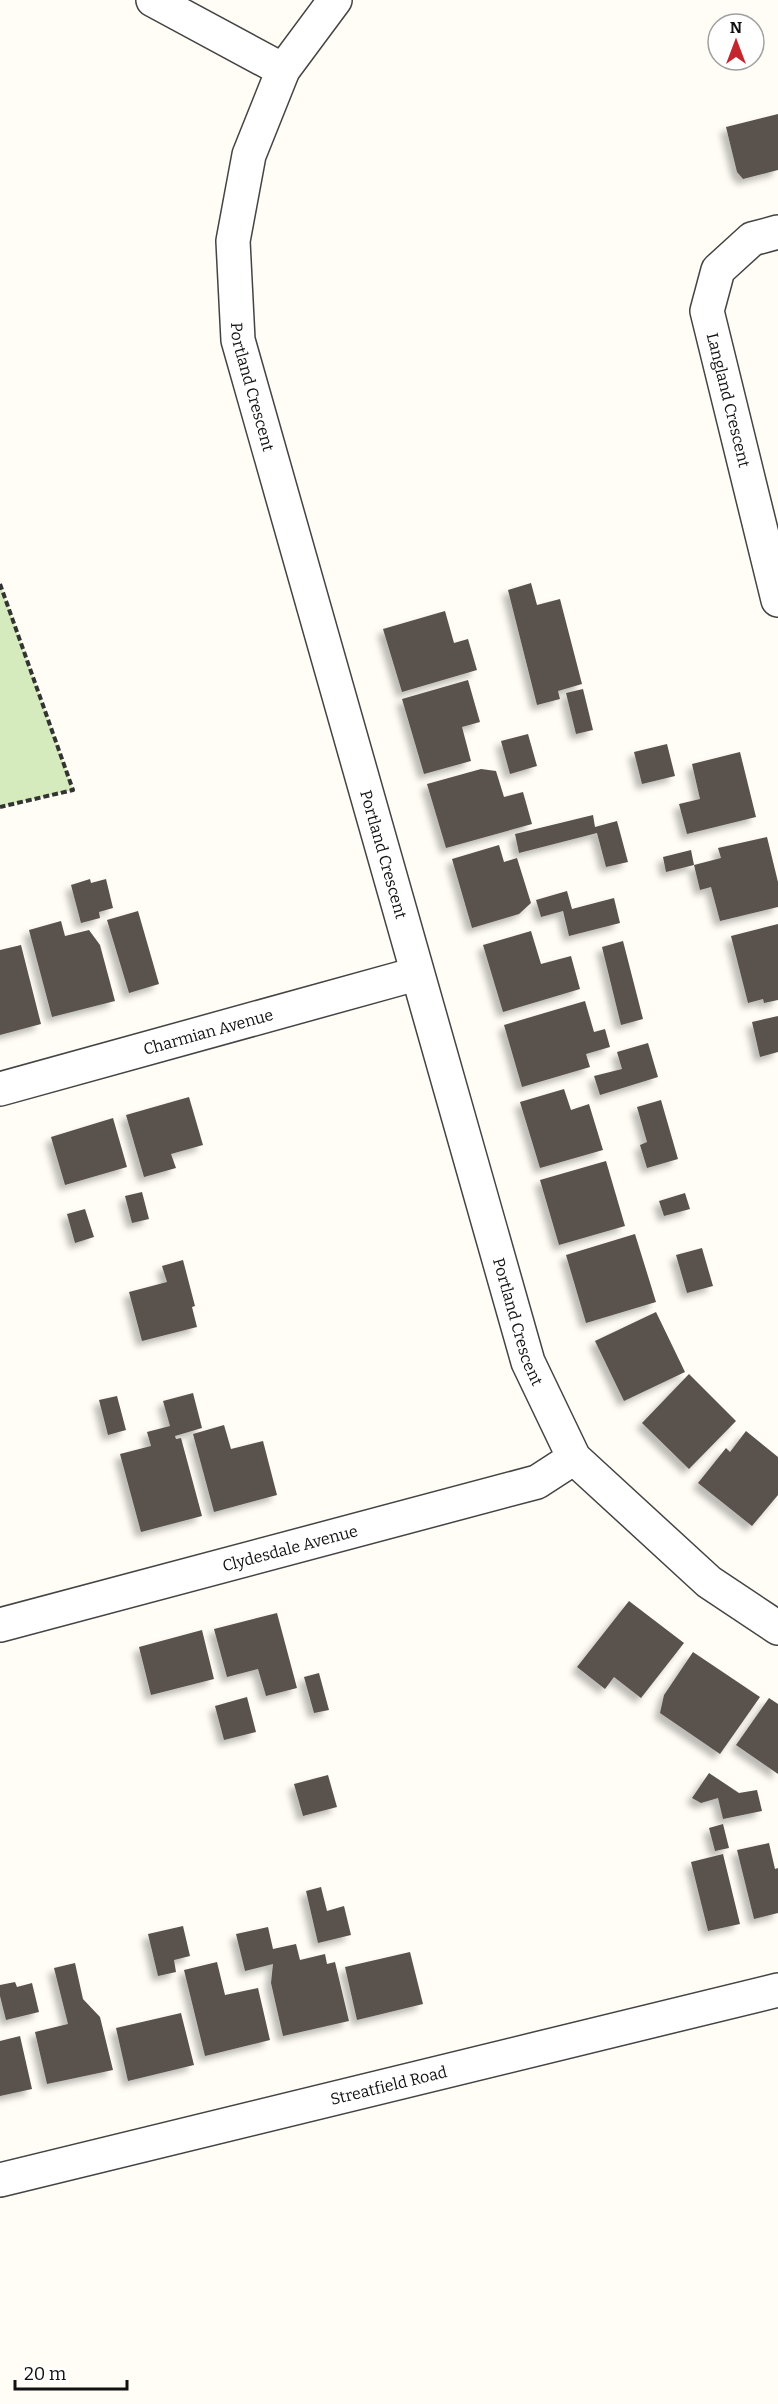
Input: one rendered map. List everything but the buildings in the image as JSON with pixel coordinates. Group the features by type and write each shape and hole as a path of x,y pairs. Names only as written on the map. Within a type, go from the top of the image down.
{"street":[{"path":"153,0 284,70"},
{"name":"Portland Crescent","path":"335,0 284,70 249,155 233,241 238,340 416,974 528,1362 574,1458 709,1582 778,1628"},
{"name":"Langland Crescent","path":"778,232 752,239 718,270 707,311 778,600"},
{"name":"Charmian Avenue","path":"0,1089 416,974"},
{"name":"Clydesdale Avenue","path":"0,1625 537,1482 574,1458"},
{"name":"Streatfield Road","path":"0,2180 778,1990"}],"path":[{"path":"0,584 73,790 0,807"}],"green space":[{"path":"0,584 73,790 0,807"}]}
